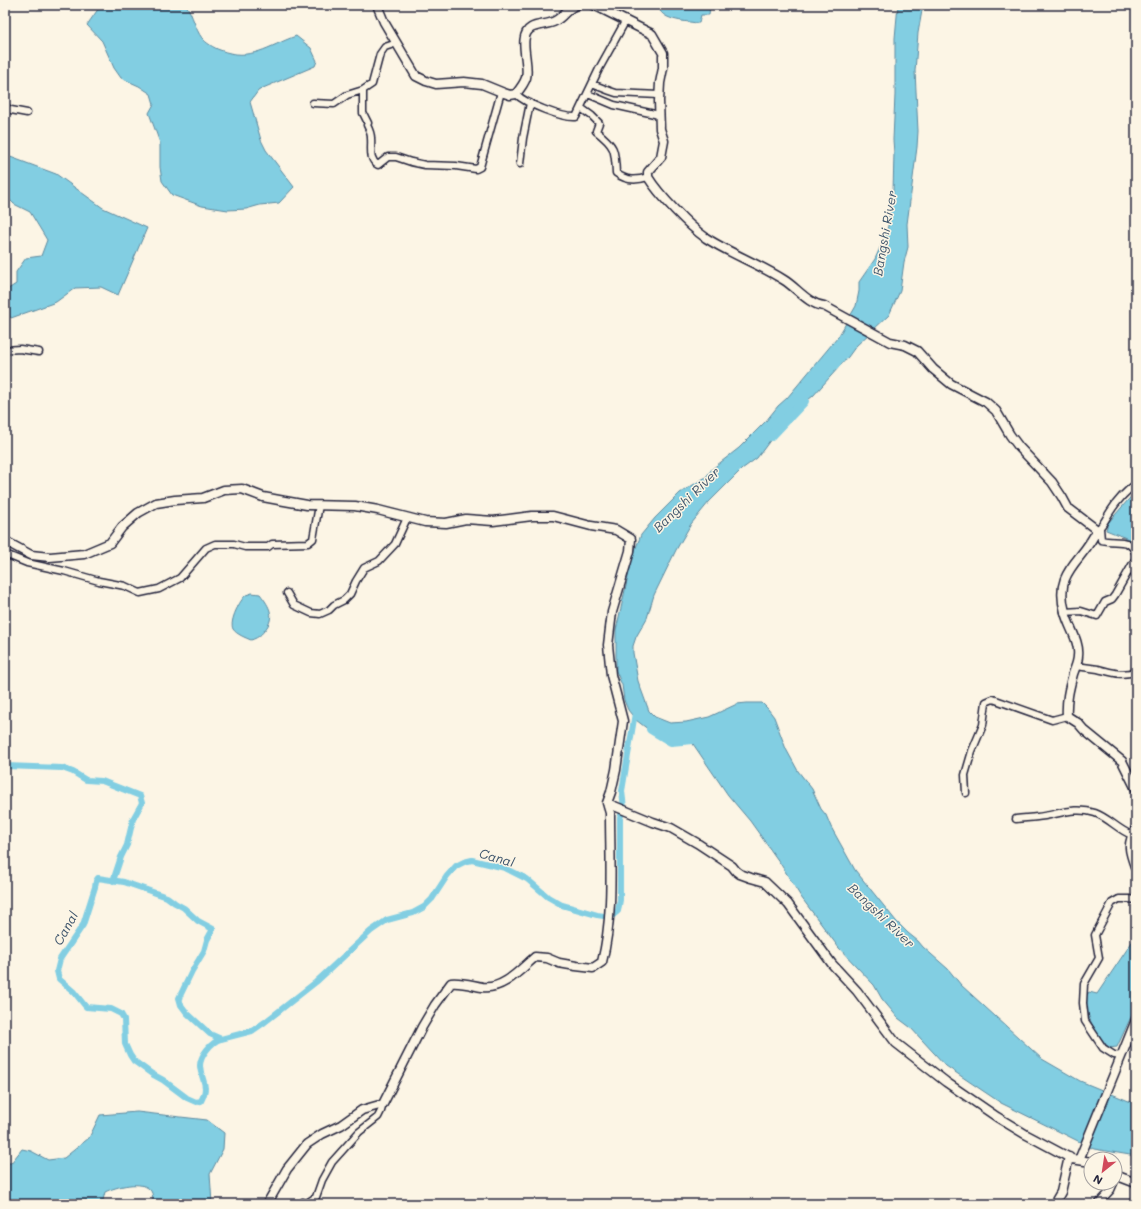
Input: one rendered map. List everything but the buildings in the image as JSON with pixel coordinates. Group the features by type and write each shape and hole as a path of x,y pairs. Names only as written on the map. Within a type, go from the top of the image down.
{"street":[{"path":"377,5 384,22 416,76 426,82 436,84 464,82 482,84 510,95 516,94 526,79 527,63 524,42 526,33 531,28 558,20 567,10 577,5"},
{"path":"594,5 652,34 663,53 663,68 659,95 659,115 660,129 664,141 661,157 648,172 648,177 664,198 705,237 749,259 785,280 809,300 824,306 890,342 905,345 917,351 933,369 952,384 986,402 996,412 1019,447 1052,482 1068,508 1098,529 1102,540 1125,542 1133,548 1136,554"},
{"path":"516,94 521,99 530,103 554,112 576,117 626,20"},
{"path":"313,103 334,104 347,95 362,90 372,84 380,54 386,47 397,43"},
{"path":"592,84 616,92 659,95"},
{"path":"362,90 363,113 368,123 371,136 372,157 376,164 378,165 388,157 396,156 411,162 425,165 456,166 476,169 480,167 501,92"},
{"path":"588,94 614,105 659,115"},
{"path":"520,164 523,138 530,103"},
{"path":"5,107 27,114"},
{"path":"581,108 600,124 596,131 607,139 613,147 616,173 625,179 642,179 648,177"},
{"path":"5,350 20,349 39,352"},
{"path":"1067,716 1067,695 1079,656 1064,612 1062,588 1065,577 1072,565 1084,552 1110,512 1121,498 1136,484"},
{"path":"5,540 31,555 50,557 84,554 110,543 122,527 138,513 156,503 203,498 224,490 242,489 263,497 307,505 355,506 425,522 446,523 466,519 493,521 532,516 553,516 591,526 616,530 631,539 630,551 612,612 608,645 611,675 623,721 616,770 607,803 610,813 611,899 602,962 593,968 559,963 547,958 535,957 503,983 494,987 484,987 456,982 451,983 435,1005 422,1027 382,1104 382,1110 378,1117 359,1132 332,1162 322,1180 316,1197 307,1203 303,1202 301,1204"},
{"path":"5,554 27,563 125,586 140,593 159,589 180,578 206,548 215,544 234,544 245,547 268,547 272,544 308,543 313,539 319,505"},
{"path":"287,593 294,605 311,613 320,614 329,610 350,594 364,568 380,561 395,544 407,518"},
{"path":"1064,612 1081,611 1097,616 1105,602 1112,599 1115,595 1136,558"},
{"path":"1076,666 1113,673 1130,674 1136,671"},
{"path":"966,793 966,775 972,751 983,725 986,702 993,699 1052,720 1067,716 1078,723 1084,730 1122,761 1136,789"},
{"path":"607,803 640,817 672,828 732,866 740,874 765,882 788,904 832,964 857,991 896,1043 946,1082 997,1117 1025,1134 1069,1157 1083,1161"},
{"path":"1016,819 1037,817 1071,810 1095,813 1124,832 1134,832 1129,844 1136,869"},
{"path":"1121,1056 1114,1055 1103,1048 1085,1020 1083,1003 1084,984 1099,958 1095,935 1112,903 1119,899 1136,900"},
{"path":"1079,1160 1136,1020"},
{"path":"267,1204 287,1169 307,1144 322,1134 341,1125 362,1110 382,1104"},
{"path":"1054,1204 1061,1192 1069,1157"},
{"path":"1123,1181 1136,1183"},
{"path":"1098,1204 1110,1191"}],"water":[{"path":"101,5 186,5 204,40 215,48 231,53 241,54 259,51 296,36 311,48 317,61 315,66 263,88 258,91 250,102 261,140 266,150 294,187 279,203 260,205 246,209 228,210 202,206 172,195 162,181 160,167 160,143 149,113 154,104 151,94 139,86 121,78 114,68 102,41 87,25"},
{"path":"658,5 710,5 709,15 701,15 699,23 697,23 680,21 668,17 663,14"},
{"path":"898,5 923,5 918,33 915,71 918,131 917,147 907,224 908,247 904,262 900,291 889,315 856,346 813,396 794,411 783,423 757,458 742,469 709,502 691,524 676,550 654,595 647,618 636,637 633,646 633,653 638,681 649,711 655,717 670,723 686,722 709,717 737,704 762,703 774,717 786,749 798,771 812,789 821,809 826,815 855,870 896,921 948,969 961,985 1042,1059 1080,1081 1136,1104 1136,1156 1123,1154 1123,1151 1094,1149 1001,1103 946,1066 910,1027 898,1018 882,999 874,985 839,948 801,897 780,863 750,821 728,795 689,738 681,740 662,736 649,730 636,720 628,710 624,700 622,685 616,671 616,630 633,555 641,535 655,518 680,493 706,477 712,469 739,448 766,421 838,337 856,306 859,282 875,259 888,226 893,192 895,38"},
{"path":"5,155 56,174 103,208 147,228 118,295 101,287 75,288 56,302 11,318 5,309 5,291 16,284 16,272 26,258 41,256 47,240 30,212 14,204 5,195"},
{"path":"1135,492 1136,542 1106,530 1108,523"},
{"path":"252,593 260,594 267,603 271,617 268,626 264,631 258,637 251,640 236,633 233,629 232,621 241,601 246,595"},
{"path":"1136,936 1136,1006 1117,1047 1109,1048 1092,1025 1085,998 1089,992 1097,994"},
{"path":"137,1112 207,1120 224,1133 223,1149 210,1174 212,1204 153,1204 153,1195 147,1187 142,1185 129,1185 105,1192 102,1204 5,1204 5,1163 11,1163 22,1149 31,1151 48,1160 64,1158 89,1138 100,1115"}],"waterway":[{"name":"Bangshi River","path":"771,436 804,401"},
{"name":"Canal","path":"221,1039 210,1046 200,1062 205,1090 201,1101 196,1102 187,1098 134,1061 125,1044 124,1019 121,1014 111,1009 86,1007 74,992 59,979 57,971 60,959 83,925 98,878 124,882 167,897 184,908 198,921 213,929 207,940 204,951 192,971 179,998 181,1005 187,1013 210,1034 221,1039 252,1031 316,982 371,931 387,920 413,913 424,907 432,899 447,876 456,866 464,862 472,860 505,868 527,879 548,897 562,905 597,915 611,917 618,911 620,900 620,818 624,808 622,791 635,713"},
{"name":"Bangshi River","path":"651,729 671,741 704,738"},
{"path":"5,766 62,768 73,772 86,780 102,781 140,796 142,803 133,819 127,845 121,857 113,881"}]}
